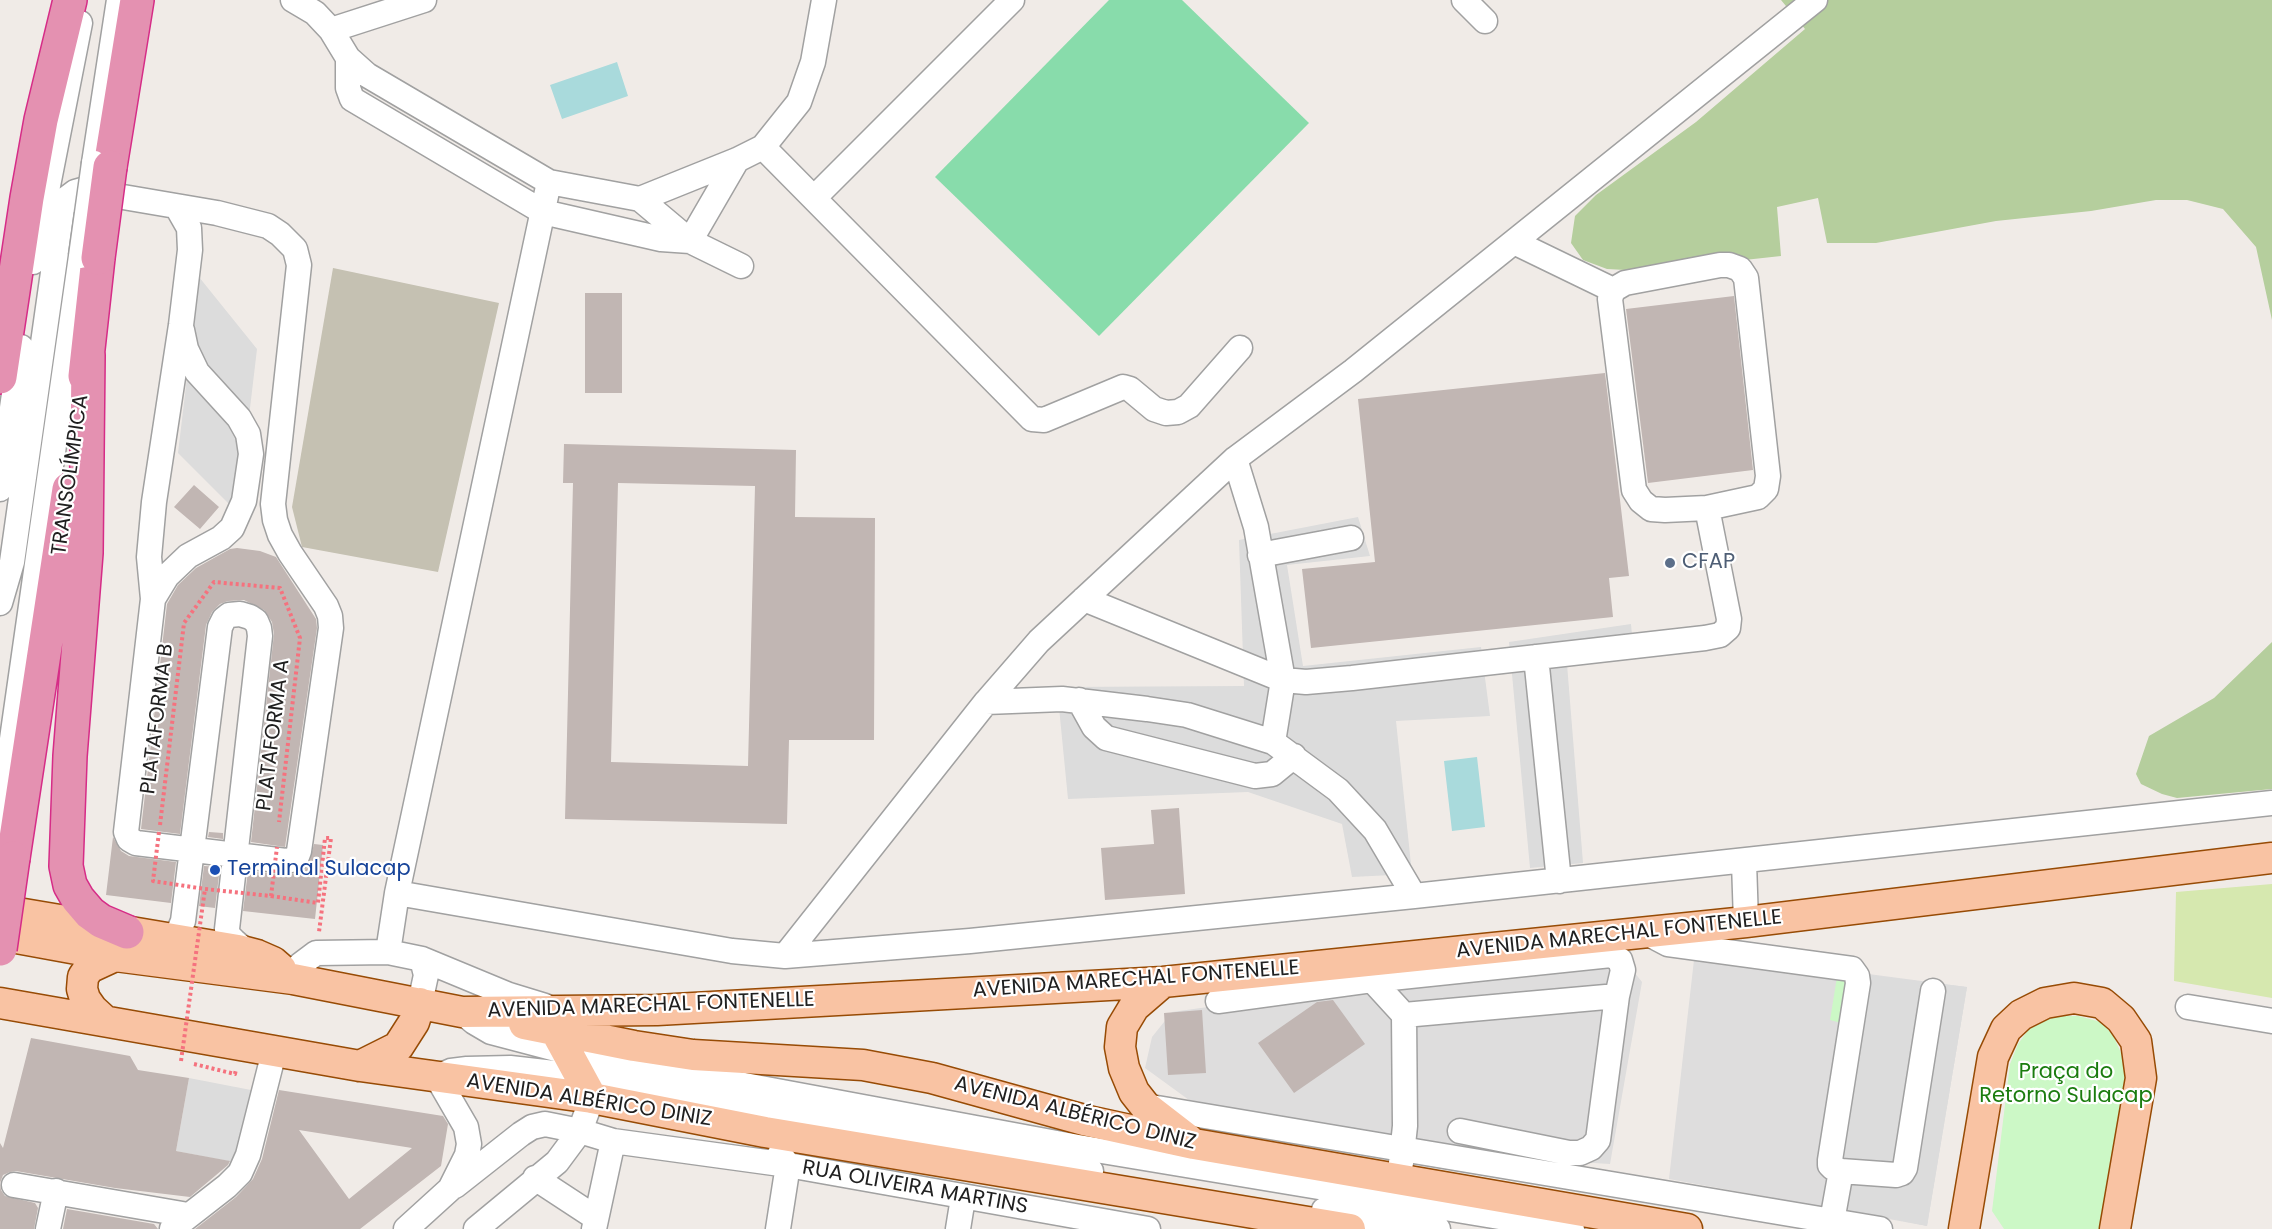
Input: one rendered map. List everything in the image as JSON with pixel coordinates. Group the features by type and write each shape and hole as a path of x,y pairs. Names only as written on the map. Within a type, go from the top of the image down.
{"highway":[{"path":"0,377 41,120 70,0"},
{"name":"TRANSOLÍMPICA","path":"0,949 61,554 88,355 90,257 102,165 137,0"},
{"path":"0,259 5,242 27,198"},
{"path":"88,355 86,553 70,756 66,866 70,885 84,906 101,921 110,946"}],"main road":[{"name":"AVENIDA MARECHAL FONTENELLE","path":"0,935 110,946 420,1003 462,1012 571,1053 657,1010 1163,982 1746,922 2272,858"},
{"path":"0,910 110,946"},
{"path":"0,961 50,958 164,938 248,953 273,962 293,978"},
{"path":"105,1021 92,1009 82,989 83,977 110,946"},
{"path":"1163,982 1134,1006 1122,1027 1120,1047 1124,1068 1134,1092 1146,1106 1194,1143"},
{"path":"1090,985 1122,1027"},
{"path":"1964,1229 1993,1057 2006,1029 2021,1015 2044,1003 2074,998 2102,1004 2121,1019 2136,1041 2141,1078 2115,1229"},
{"path":"0,1003 360,1066 398,1047 414,1022 420,1003"},
{"name":"AVENIDA ALBÉRICO DINIZ","path":"571,1053 765,1132 1350,1229"},
{"name":"AVENIDA ALBÉRICO DINIZ","path":"360,1066 504,1084 571,1053 693,1055 863,1065 932,1078 1084,1120 1194,1143 1687,1229"}],"street":[{"path":"0,489 34,252 85,0"},
{"name":"TRANSOLÍMPICA","path":"102,165 119,0"},
{"path":"293,0 315,13 332,30 348,58 367,75 549,183 640,199 690,242 741,266"},
{"path":"332,30 384,7 424,0"},
{"path":"640,199 737,160 763,147 799,102 813,62 824,0"},
{"path":"815,197 1012,0"},
{"path":"1464,0 1485,21"},
{"path":"785,956 986,702 1039,640 1235,459 1353,371 1815,0"},
{"path":"348,58 348,88 352,99 543,212 661,239 690,242"},
{"path":"763,147 1032,418 1044,420 1123,387 1130,389 1154,408 1166,413 1178,412 1189,406 1240,348"},
{"path":"690,242 737,160"},
{"path":"388,952 397,892 549,183"},
{"path":"0,603 12,562 62,209 67,198 82,190 217,213 268,226 280,234 295,249 299,265 273,504 275,520 280,536 326,606 331,622 296,859 286,861 136,843 129,839 126,832 153,599 149,557 154,502 190,250 189,228 177,207"},
{"path":"190,250 197,230 207,218 217,213"},
{"path":"1514,242 1613,290"},
{"name":"TRANSOLÍMPICA","path":"0,822 90,257"},
{"path":"1720,265 1729,265 1740,270 1746,278 1768,476 1766,489 1758,496 1707,508 1665,510 1651,509 1641,501 1634,490 1610,299 1613,290 1625,283 1720,265"},
{"path":"153,599 167,576 188,556 221,538 232,528 244,501 251,454 248,434 239,418 197,372 186,348 181,325"},
{"path":"1235,459 1256,527 1283,680 1273,742"},
{"path":"1084,599 1283,680 1306,682 1705,638 1720,635 1728,628 1730,619 1707,508"},
{"path":"1260,555 1351,538"},
{"path":"12,562 16,714"},
{"path":"164,938 178,933 183,921 217,642 224,619 229,615 240,614 250,616 256,621 260,636 227,929 228,935 248,953"},
{"path":"1536,657 1559,881"},
{"path":"986,702 1062,699 1172,712 1273,742 1338,790 1375,830 1414,896"},
{"path":"1079,700 1094,727 1106,738 1255,776 1272,774 1294,756"},
{"path":"397,892 732,951 785,956 970,941 1414,896 2272,803"},
{"path":"1744,861 1746,922"},
{"path":"1647,933 1668,944 1852,969 1857,976 1858,983 1830,1160 1830,1165 1841,1171 1896,1175 1902,1173 1905,1168 1933,991"},
{"path":"293,978 300,965 316,953 388,952 422,959 509,995 571,1053 1078,1147 1572,1229"},
{"path":"1218,1001 1372,980 1611,954 1620,960 1623,970 1617,996 1599,1140 1591,1148 1580,1153 1569,1153 1460,1131"},
{"path":"420,1003 426,975 422,959"},
{"path":"1372,980 1404,1015 1405,1126 1400,1179"},
{"path":"1404,1015 1617,996"},
{"path":"2188,1007 2272,1021"},
{"path":"462,1012 490,1032 571,1053 1062,1166 1438,1229"},
{"path":"14,1185 56,1191 180,1222 227,1186 240,1173 274,1052"},
{"path":"476,1229 557,1161 580,1131 571,1053"},
{"path":"437,1077 469,1134 467,1155 450,1189"},
{"path":"1146,1106 1403,1147 1880,1229"},
{"name":"RUA OLIVEIRA MARTINS","path":"405,1229 450,1189 532,1127 545,1124 580,1131 613,1142 789,1165 963,1198 1148,1229"},
{"path":"765,1132 789,1165 778,1229"},
{"path":"535,1178 595,1224 613,1142"},
{"path":"1833,1221 1841,1171"},
{"path":"48,1229 56,1191"},
{"path":"958,1229 963,1198"}],"path":[{"name":"PLATAFORMA B","path":"161,819 184,623"},
{"name":"PLATAFORMA A","path":"279,823 300,638"},
{"path":"159,832 153,881 318,903 326,838 331,838 323,909"},
{"path":"271,896 277,847"},
{"path":"182,1061 205,889"}],"shaded area":[{"path":"333,268 499,303 438,572 302,547 292,507"},
{"path":"199,277 257,349 246,442 237,484 229,504 178,453"},
{"path":"1358,517 1370,556 1287,565 1303,666 1481,647 1490,716 1396,721 1412,874 1352,877 1342,824 1248,792 1068,799 1057,687 1244,686 1239,540"},
{"path":"1631,624 1634,657 1567,664 1583,863 1530,868 1509,642"},
{"path":"1695,951 1967,987 1927,1226 1669,1179"},
{"path":"1623,958 1642,982 1610,1164 1496,1157 1189,1100 1145,1068 1152,1037 1172,1012 1409,979"},
{"path":"1860,974 1967,987 1927,1226 1829,1206"},
{"path":"189,1078 251,1090 245,1129 233,1162 176,1151"}],"green space":[{"path":"1109,0 1182,0 1309,123 1099,336 935,177"},
{"path":"1781,0 2272,0 2272,320 2256,247 2223,209 2187,200 2156,200 2091,211 1996,221 1876,243 1827,243 1818,198 1777,207 1781,256 1644,271 1607,269 1583,260 1571,243 1575,216 1596,195 1696,122 1805,29"},
{"path":"2272,642 2272,789 2177,798 2141,784 2136,774 2149,736 2214,698"},
{"path":"2272,884 2272,998 2174,981 2176,892"},
{"path":"1837,977 1886,987 1870,1031 1830,1020"},
{"name":"Praça do Retorno Sulacap","path":"2054,1016 2078,1016 2101,1022 2113,1035 2121,1053 2125,1077 2103,1227 2100,1229 2004,1229 1992,1211 2010,1064 2018,1044 2029,1029"}],"water":[{"path":"617,62 628,96 562,119 550,85"},
{"path":"1477,757 1485,827 1452,831 1444,761"}],"building":[{"path":"585,293 622,293 622,393 585,393"},
{"path":"1734,296 1753,470 1648,483 1626,309"},
{"path":"1605,373 1629,576 1609,578 1613,617 1311,648 1302,569 1375,562 1358,399"},
{"path":"564,444 796,450 795,517 875,518 874,740 789,740 787,824 565,819 573,483 563,483","holes":["618,483 755,486 748,766 611,762"]},
{"path":"194,485 219,507 200,529 174,507"},
{"path":"230,549 260,551 276,557 316,619 317,628 285,847 251,842 274,634 272,622 264,610 244,600 220,604 212,612 206,625 180,834 141,829 167,604 178,585 196,568"},
{"path":"1179,808 1185,894 1105,900 1101,848 1154,844 1151,810"},
{"path":"209,832 223,833 223,839 208,837"},
{"path":"113,837 121,851 129,856 176,862 171,903 106,895"},
{"path":"314,844 323,845 315,919 243,911 248,871 285,875 299,873 309,864"},
{"path":"204,866 220,867 215,908 199,906"},
{"path":"1333,1000 1365,1044 1294,1093 1258,1043 1317,1002"},
{"path":"1202,1010 1206,1073 1168,1075 1164,1013"},
{"path":"31,1038 130,1056 138,1070 189,1078 176,1151 230,1161 228,1165 190,1197 115,1188 16,1171 3,1175 0,1183 0,1143 3,1148"},
{"path":"279,1090 443,1116 448,1124 441,1166 360,1229 195,1229 236,1197 253,1179 262,1159","holes":["299,1130 412,1148 349,1199"]},
{"path":"0,1184 5,1196 35,1203 38,1208 34,1229 0,1229"},
{"path":"67,1209 154,1224 158,1229 63,1229"}],"place":[{"name":"CFAP","path":"1670,563"},
{"name":"Terminal Sulacap","path":"215,870"}]}
